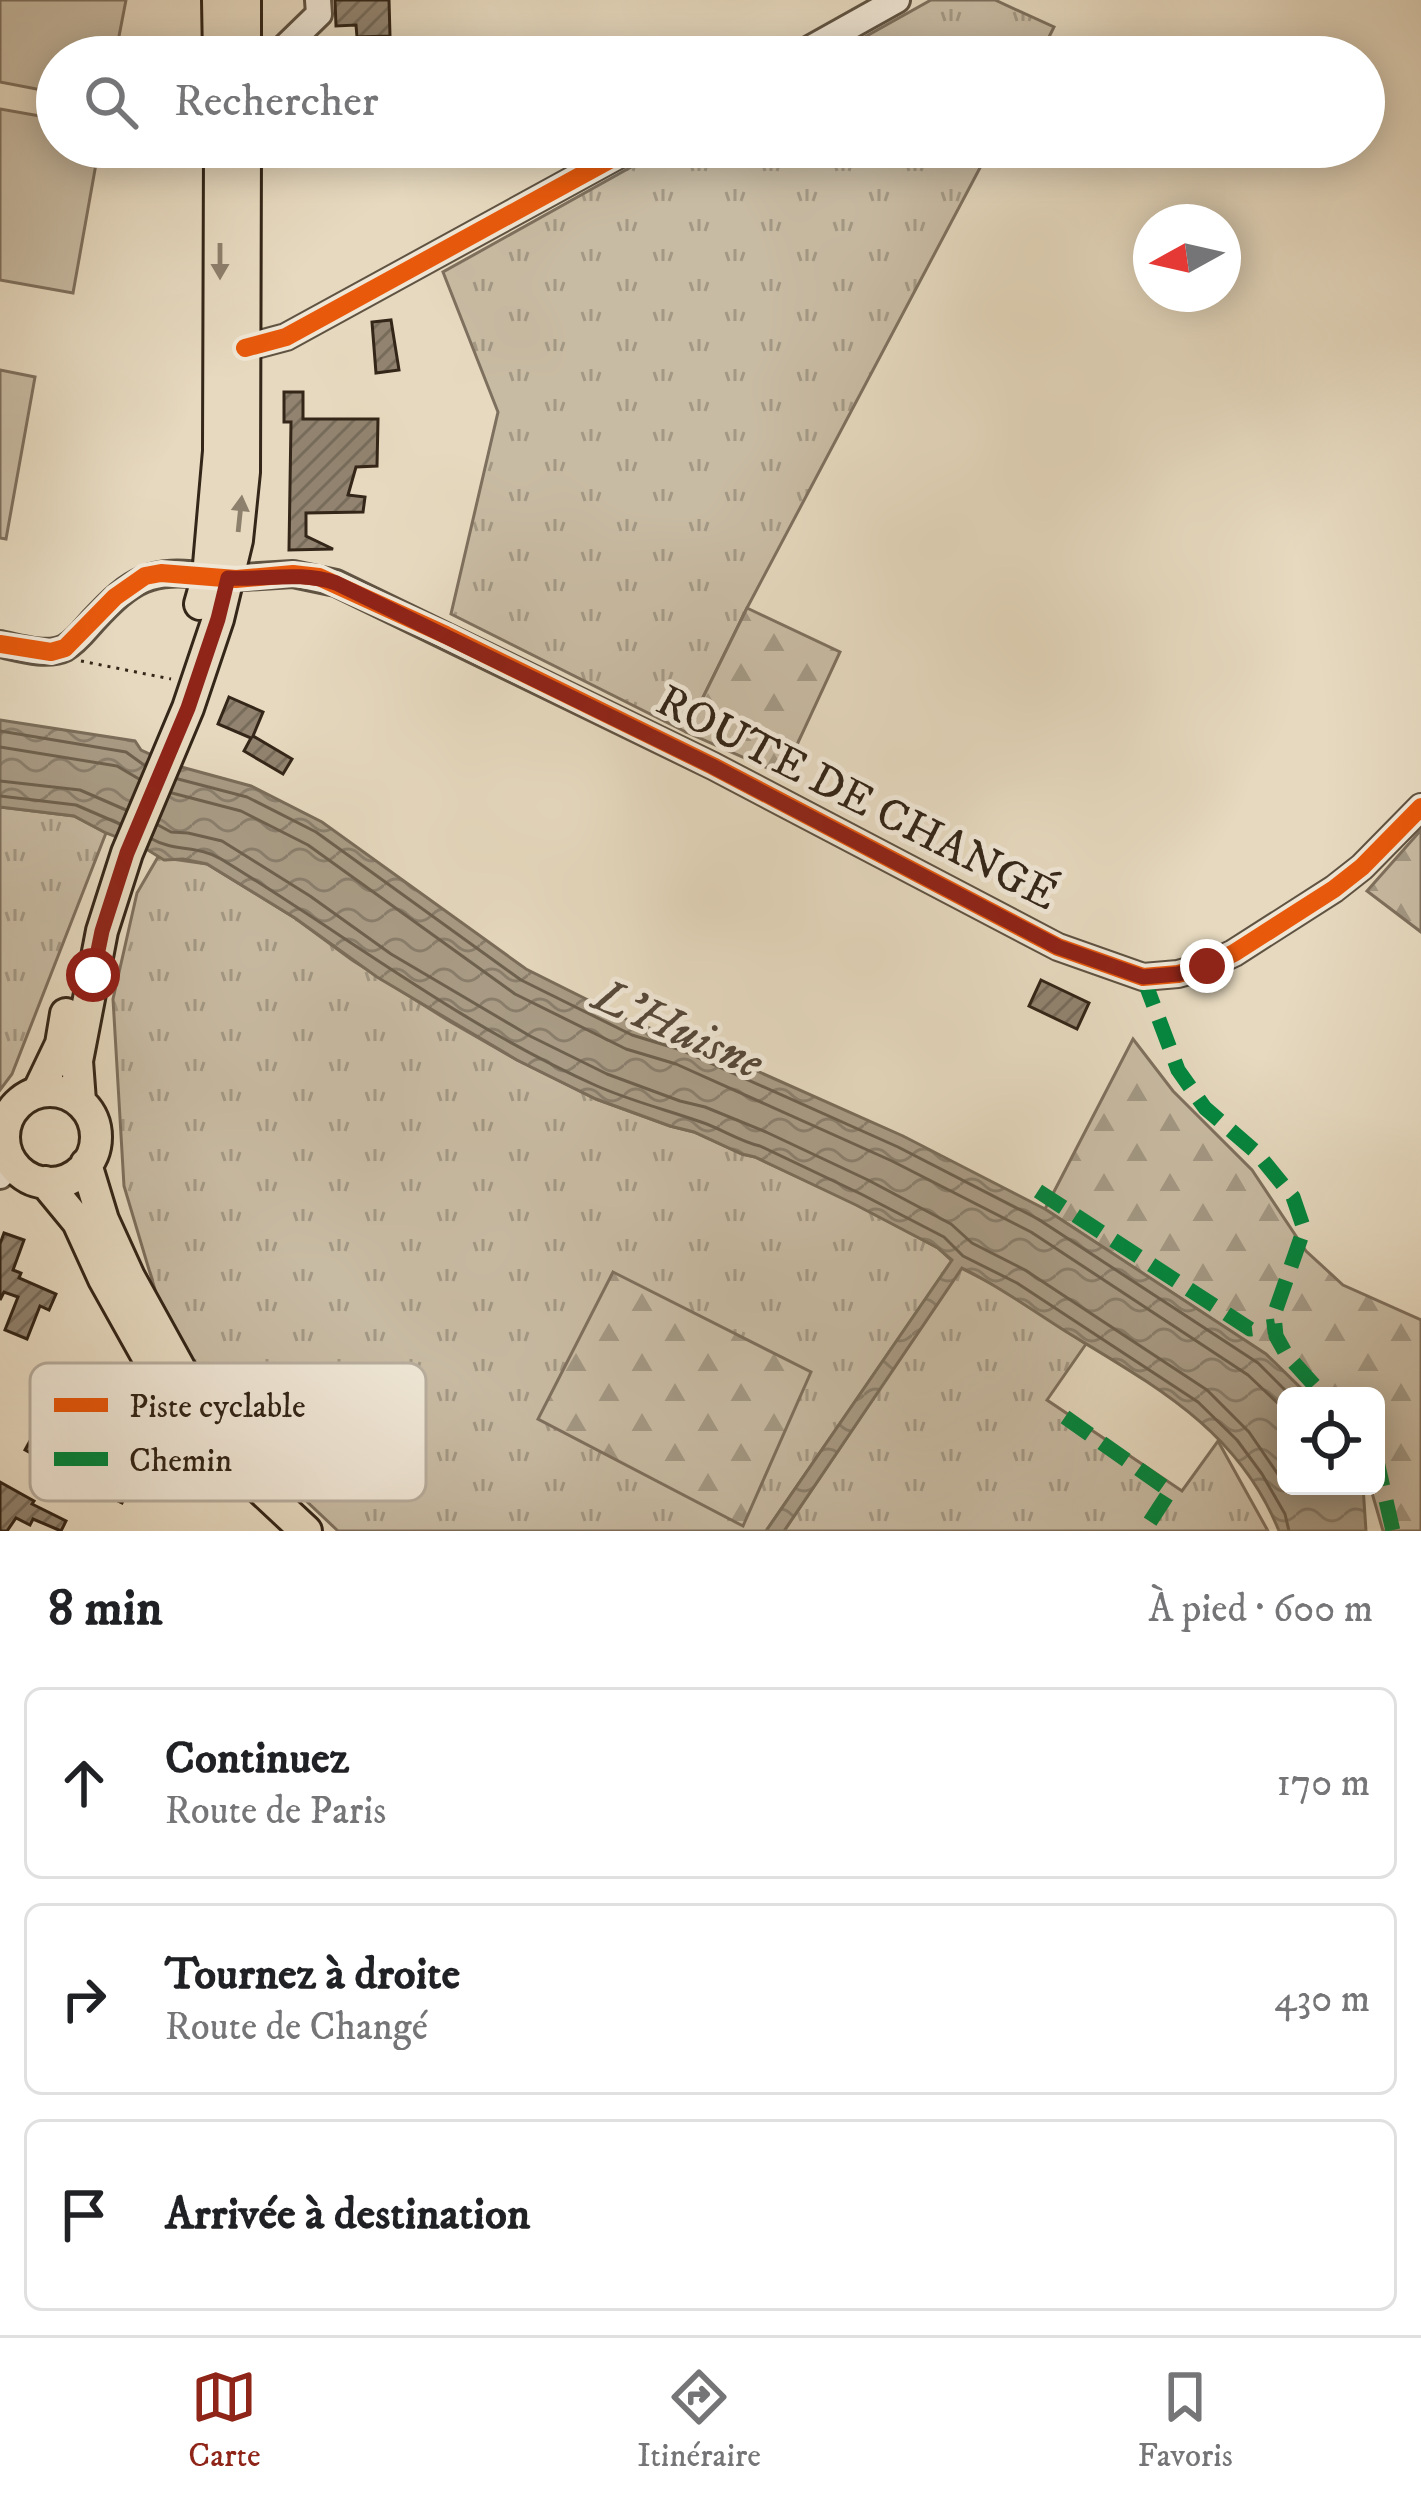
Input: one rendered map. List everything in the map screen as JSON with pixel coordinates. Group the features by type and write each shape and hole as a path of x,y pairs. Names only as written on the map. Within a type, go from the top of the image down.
{"main road":[{"path":"218,0 219,36"},
{"path":"245,0 245,36"},
{"path":"38,1092 61,1044 92,900 120,850 218,619 220,168"},
{"path":"165,744 178,682 237,540 244,472 244,168"},
{"path":"80,1101 77,1061 120,850"},
{"path":"53,1090 80,1101 95,1127 96,1142 86,1165 70,1178 45,1182 6,1169 4,1136 14,1108 38,1092 53,1090"},
{"path":"86,1165 103,1220 175,1363"},
{"path":"45,1182 78,1222 150,1363"},
{"path":"275,1501 306,1531"}],"street":[{"path":"296,36 319,14 318,0"},
{"path":"833,36 897,0"},
{"path":"244,179 249,168"},
{"path":"245,348 286,337 595,168"},
{"name":"ROUTE DE CHANGÉ","path":"51,652 65,648 115,598 146,576 319,577 712,766 1058,947 1143,977 1192,970 1234,953 1334,890 1421,807"},
{"path":"0,644 51,652"}],"path":[{"path":"51,652 178,682"}],"green space":[{"path":"0,0 126,0 119,36 36,36 36,89 0,82"},
{"path":"931,0 995,0 1054,27 1050,36 867,36"},
{"path":"0,109 36,115 36,168 95,168 73,293 0,280"},
{"path":"629,168 980,168 686,732 451,614 498,412 443,272"},
{"path":"0,370 35,377 6,539 0,538"},
{"path":"747,608 840,652 783,775 686,732"},
{"path":"0,807 74,816 106,833 12,1074 0,1090"},
{"path":"1421,830 1421,932 1367,891"},
{"path":"158,857 207,864 352,960 517,1060 596,1099 755,1157 856,1204 938,1248 952,1261 766,1531 338,1531 306,1501 426,1501 426,1363 195,1363 159,1303 124,1186 113,999 137,893"},
{"path":"1133,1039 1173,1091 1252,1170 1306,1251 1343,1285 1421,1320 1421,1531 1383,1531 1373,1495 1385,1495 1385,1387 1300,1387 1265,1354 1045,1209"},
{"path":"961,1268 1010,1293 1086,1344 1047,1400 1182,1491 1218,1441 1268,1531 784,1531"},
{"path":"613,1272 811,1372 743,1526 538,1419"}],"water":[{"path":"0,720 135,741 141,750 174,765 251,786 322,822 526,969 636,1024 685,1039 903,1136 1045,1209 1266,1354 1300,1387 1277,1387 1277,1495 1364,1495 1366,1531 1279,1531 1241,1464 1190,1413 962,1268 784,1531 766,1531 952,1260 856,1205 755,1157 596,1099 517,1060 377,977 295,918 207,864 164,860 74,816 0,807"}],"building":[{"path":"335,0 389,0 390,36 357,36 356,25 336,26"},
{"path":"391,320 399,370 376,373 372,322"},
{"path":"284,392 303,392 303,419 378,419 377,466 356,467 348,495 365,497 363,512 306,513 306,536 333,549 289,550 291,422 284,422"},
{"path":"229,697 263,712 253,736 292,759 283,774 244,751 251,738 218,724"},
{"path":"1041,980 1089,1003 1077,1029 1029,1006"},
{"path":"4,1233 24,1240 13,1270 21,1273 19,1278 56,1294 49,1310 40,1306 27,1339 5,1330 18,1297 4,1292 0,1300"},
{"path":"0,1482 66,1521 61,1531 33,1519 30,1525 16,1518 7,1531 0,1531"}],"marked path":[{"path":"1143,977 1178,1070 1205,1108 1257,1153 1293,1197 1304,1229 1274,1315 1276,1336 1316,1387"},
{"path":"1038,1191 1250,1329 1275,1326"},
{"path":"1065,1417 1170,1491 1144,1531"},
{"path":"1385,1495 1393,1531"}],"cycle path":[{"path":"245,348 286,337 595,168"},
{"path":"0,644 51,652 65,648 115,597 145,576 319,577 713,766 1058,947 1143,977 1178,974 1234,953 1334,889 1421,807"}],"route":[{"path":"93,975 127,853 188,708 228,578 292,574 336,583 446,635 712,766 1058,947 1143,977 1207,966"}],"water label":[{"name":"L'Huisne","path":"679,1027"}]}
